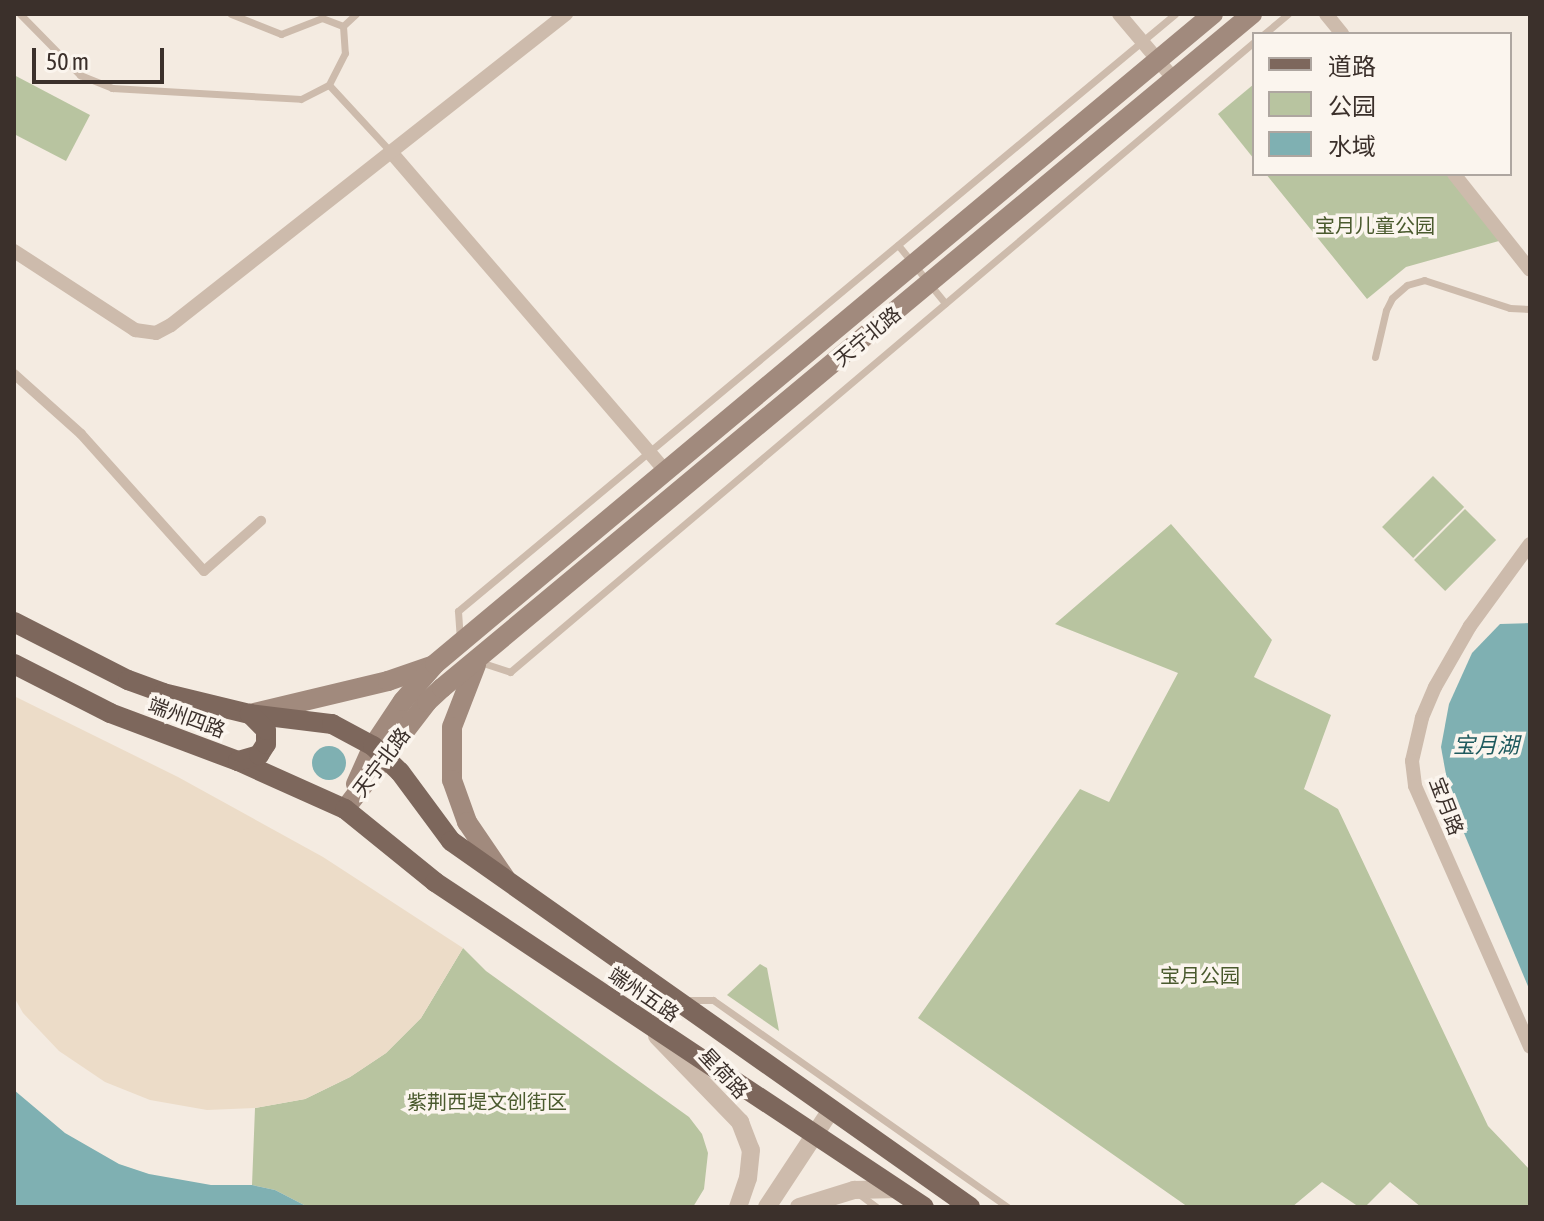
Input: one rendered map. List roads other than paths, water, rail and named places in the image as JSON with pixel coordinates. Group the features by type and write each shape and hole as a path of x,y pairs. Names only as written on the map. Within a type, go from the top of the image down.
{"main road":[{"name":"天宁北路","path":"345,809 380,752 403,701 435,664 1213,14"},
{"name":"天宁北路","path":"380,752 427,702 1252,14"},
{"name":"端州四路","path":"14,622 151,689 250,714 332,724 380,752"},
{"path":"478,661 452,727 452,780 467,822 510,884"},
{"name":"端州四路","path":"14,664 138,725 238,761 345,809"},
{"path":"250,714 388,681 435,664"},
{"path":"238,761 259,755 266,744 266,730 250,714"},
{"name":"端州五路","path":"380,752 451,841 970,1207"},
{"name":"端州五路","path":"345,809 435,882 924,1207"}],"street":[{"path":"1119,14 1174,79"},
{"path":"1326,14 1340,32"},
{"path":"14,251 135,330 156,333 391,152 562,15"},
{"path":"391,152 665,471"},
{"path":"1456,176 1530,270"},
{"path":"14,374 81,434 204,571 261,521"},
{"name":"宝月路","path":"1530,546 1470,626 1435,687 1422,718 1412,761 1415,786 1530,1047"},
{"name":"星荷路","path":"647,1025 740,1122 751,1150 748,1178 738,1207"},
{"path":"767,1207 831,1110"},
{"path":"799,1207 854,1190 898,1189"}],"lane":[{"path":"20,14 80,75 112,88 301,99 329,85 345,53 343,26"},
{"path":"231,14 281,34 322,18 343,26"},
{"path":"343,26 356,14"},
{"path":"461,642 458,611 1175,14"},
{"path":"1266,32 1288,14"},
{"path":"478,661 510,672 1252,44"},
{"path":"329,85 391,152"},
{"path":"898,245 945,303"},
{"path":"1375,357 1386,310 1407,285 1424,280 1510,308 1530,309"},
{"path":"674,1000 713,1000 1008,1207"},
{"path":"854,1190 876,1207"}],"water":[{"name":"宝月湖","path":"1530,623 1530,991 1451,802 1441,747 1449,704 1472,653 1500,624"},
{"path":"329,746 341,751 346,763 341,775 329,780 317,775 312,763 317,751"},
{"path":"14,1090 65,1133 119,1164 149,1174 211,1185 252,1185 275,1190 308,1207 14,1207"}],"park label":[{"name":"宝月儿童公园","path":"1375,225"},
{"name":"宝月公园","path":"1200,975"},
{"name":"紫荆西堤文创街区","path":"487,1101"}]}
